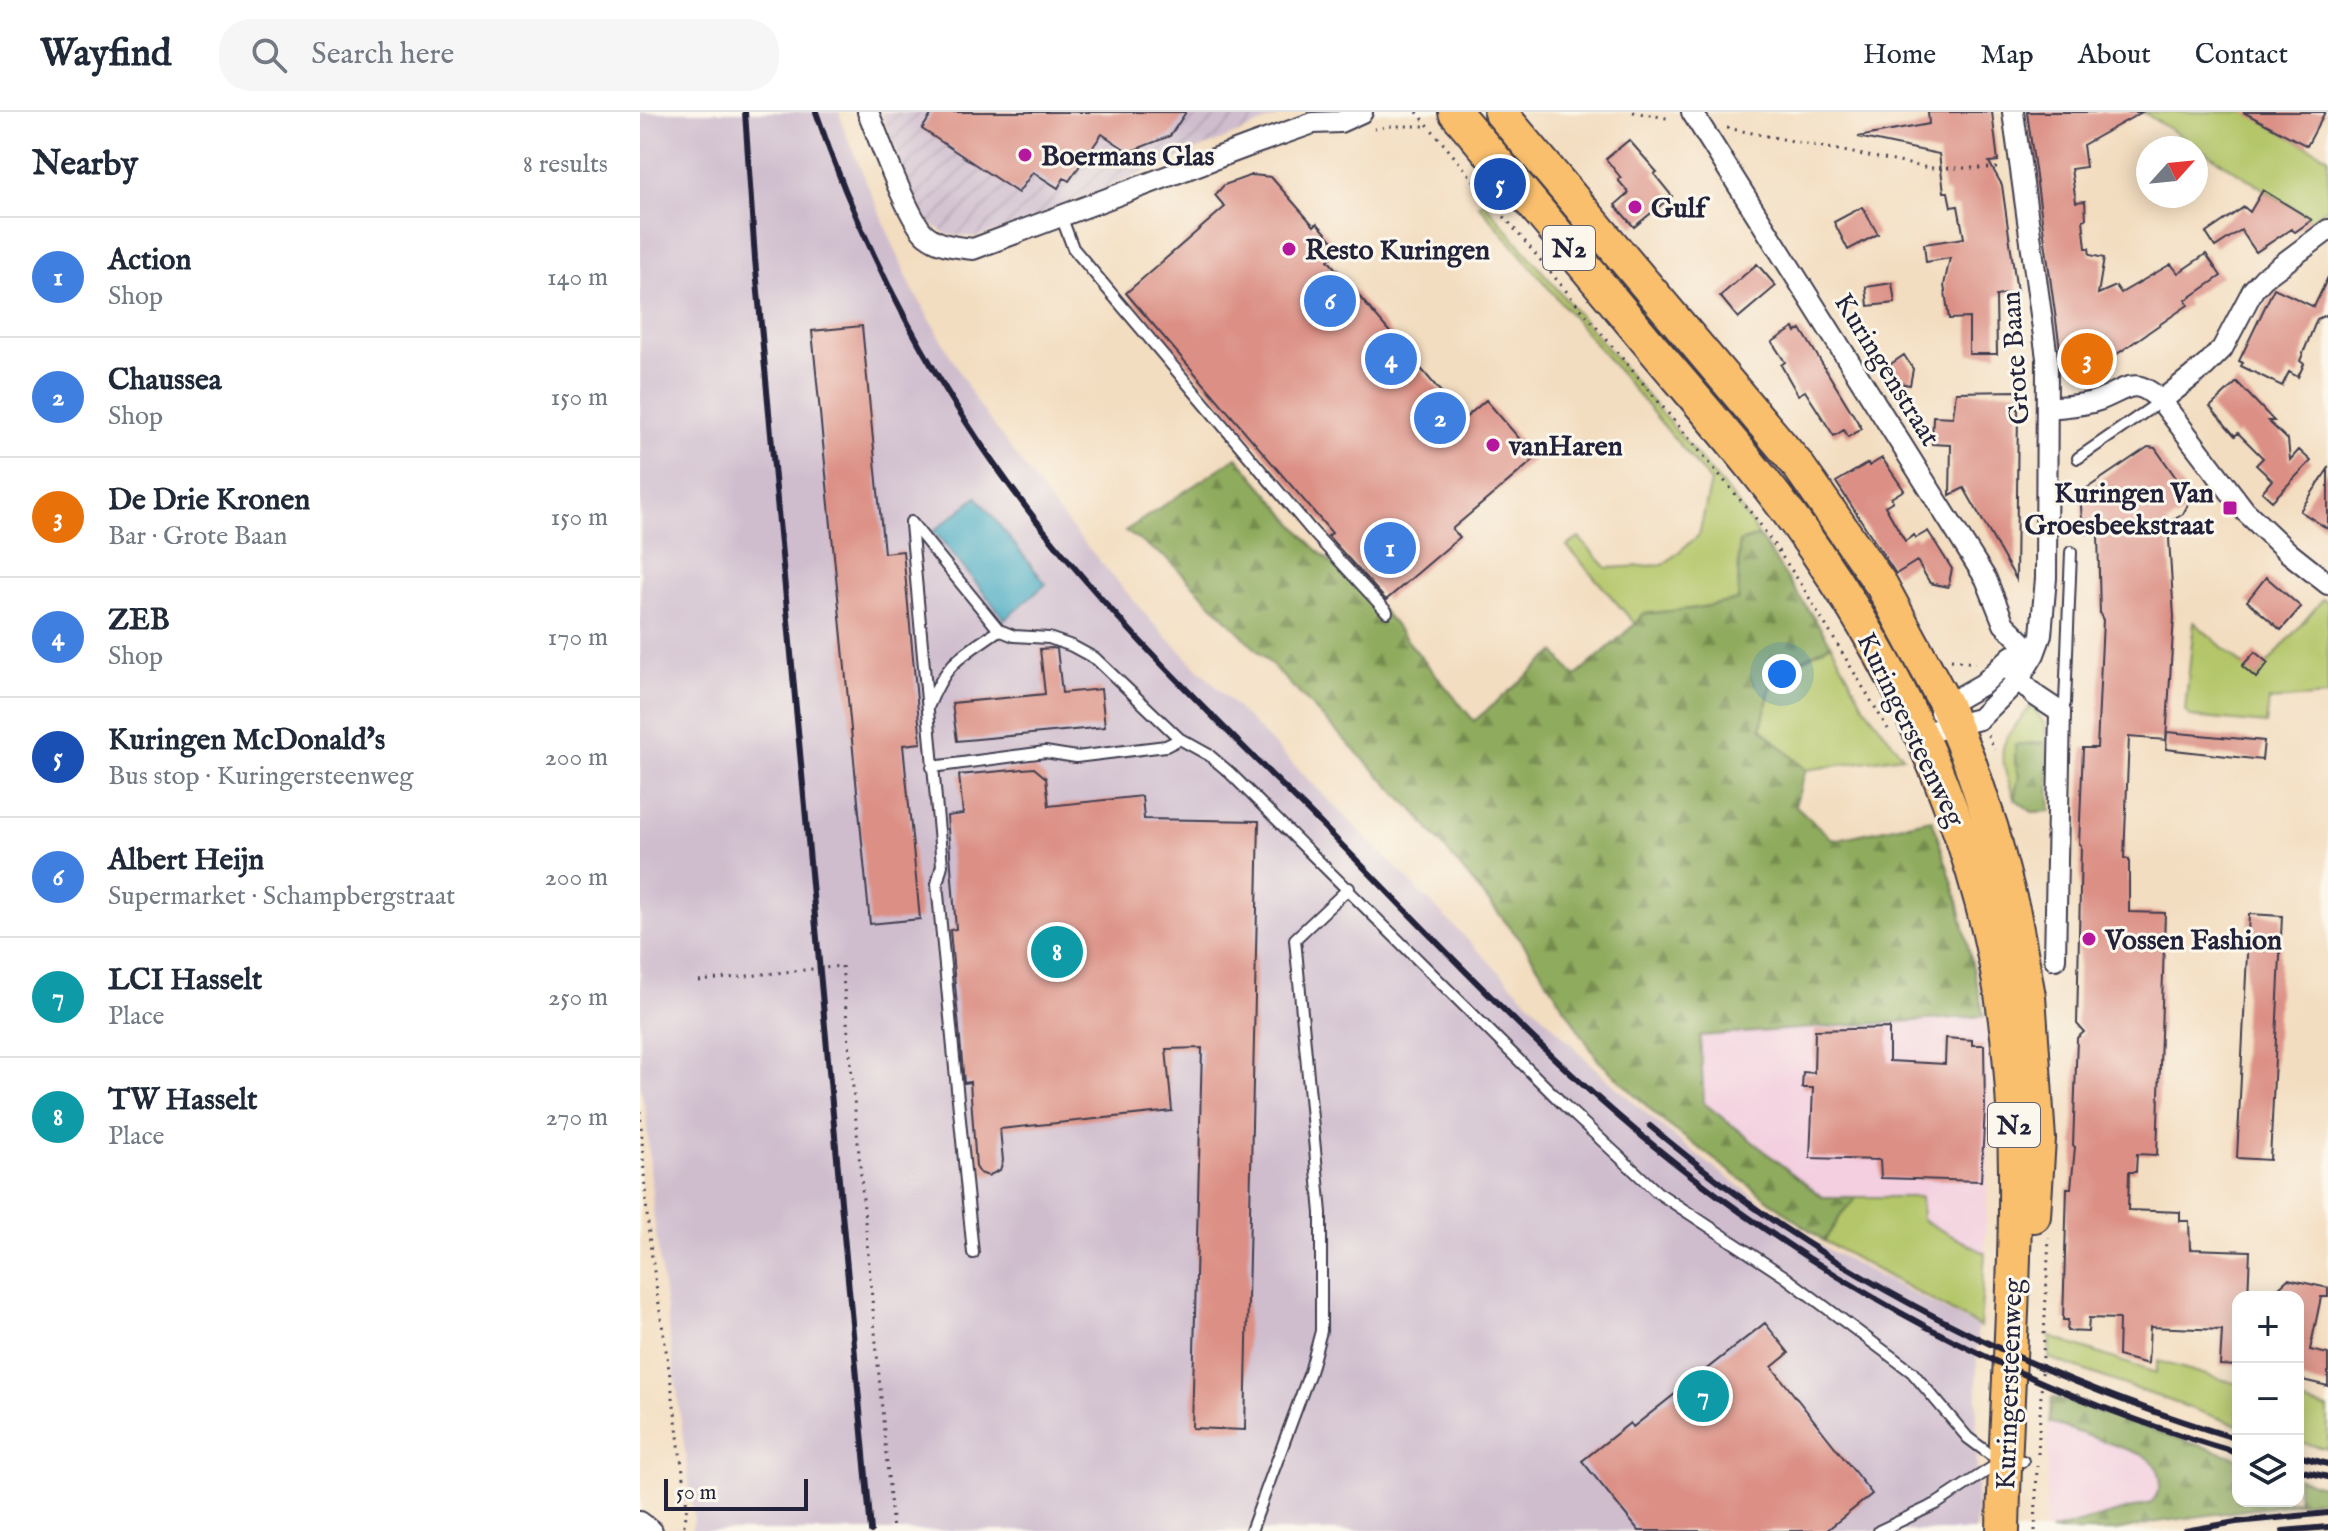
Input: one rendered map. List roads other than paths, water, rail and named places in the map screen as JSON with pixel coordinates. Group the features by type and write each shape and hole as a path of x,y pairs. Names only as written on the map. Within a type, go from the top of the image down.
{"main road":[{"name":"Kuringersteenweg","path":"1455,112 1764,481 1816,551 1855,613 1907,735 1964,839 1990,933 2007,1034 2015,1146 2014,1460 2021,1531"},
{"name":"Kuringersteenweg","path":"1500,112 1797,464 1882,586 1950,715 1992,829 2014,913 2029,996 2039,1139 2014,1460 2003,1531"}],"street":[{"path":"868,112 905,200 924,234 946,246 973,249 1318,118 1340,122 1362,112"},
{"name":"Grote Baan","path":"1950,715 1979,719 2041,635 2047,358 2013,112"},
{"name":"Kuringenstraat","path":"1695,118 1986,579 2004,624 2028,649"},
{"path":"2161,401 2222,349 2253,290 2264,278 2328,230"},
{"path":"2048,408 2086,404 2136,385 2150,390 2245,511 2289,553 2328,584"},
{"path":"2011,672 2036,696 2060,712 2055,959"},
{"name":"Grote Baan","path":"1907,735 1950,715 1975,690 2011,672"},
{"path":"640,1522 652,1531"}],"lane":[{"path":"1061,216 1073,248 1312,531 1387,612"},
{"path":"2078,458 2161,401"},
{"path":"973,1253 937,884 942,865 911,522 999,630 1014,636 1049,638 1096,659 1180,739 1209,755 1229,772 1565,1106 1657,1192 1784,1276 1912,1372 1968,1438 1991,1455 2014,1460"},
{"path":"2060,712 2065,703 2071,552"},
{"path":"927,709 941,677 953,661 999,630"},
{"path":"932,767 1045,752 1076,757 1166,746 1180,739"},
{"path":"1251,1531 1310,1372 1321,1331 1321,1213 1295,939 1349,888"},
{"path":"1879,1531 1936,1504 2014,1460"}],"water":[{"path":"977,497 1046,584 1005,619 934,531"}],"railway":[{"path":"745,112 755,259 871,1531"},
{"path":"816,112 858,220 909,324 968,425 1035,519 1103,601 1176,678 1548,1053 1692,1176 1754,1222 1885,1304 2021,1373 2164,1430 2232,1451"},
{"path":"1650,1126 1714,1178 1781,1226 1834,1260 1945,1322 2059,1375 2232,1437"},
{"path":"2304,1458 2328,1464"},
{"path":"2304,1471 2328,1477"},
{"path":"2185,1531 2236,1522 2328,1513"},
{"path":"2283,1531 2328,1527"}],"place":[{"name":"Boermans Glas","path":"1025,155"},
{"name":"Kuringen McDonald's","path":"1500,184"},
{"name":"Gulf","path":"1635,207"},
{"name":"Resto Kuringen","path":"1289,249"},
{"name":"Albert Heijn","path":"1330,301"},
{"name":"ZEB","path":"1391,359"},
{"name":"De Drie Kronen","path":"2087,359"},
{"name":"Chaussea","path":"1440,418"},
{"name":"vanHaren","path":"1493,445"},
{"name":"Kuringen Van Groesbeekstraat","path":"2230,508"},
{"name":"Action","path":"1390,548"},
{"name":"Vossen Fashion","path":"2089,939"},
{"name":"TW Hasselt","path":"1057,952"},
{"name":"LCI Hasselt","path":"1703,1396"}]}
